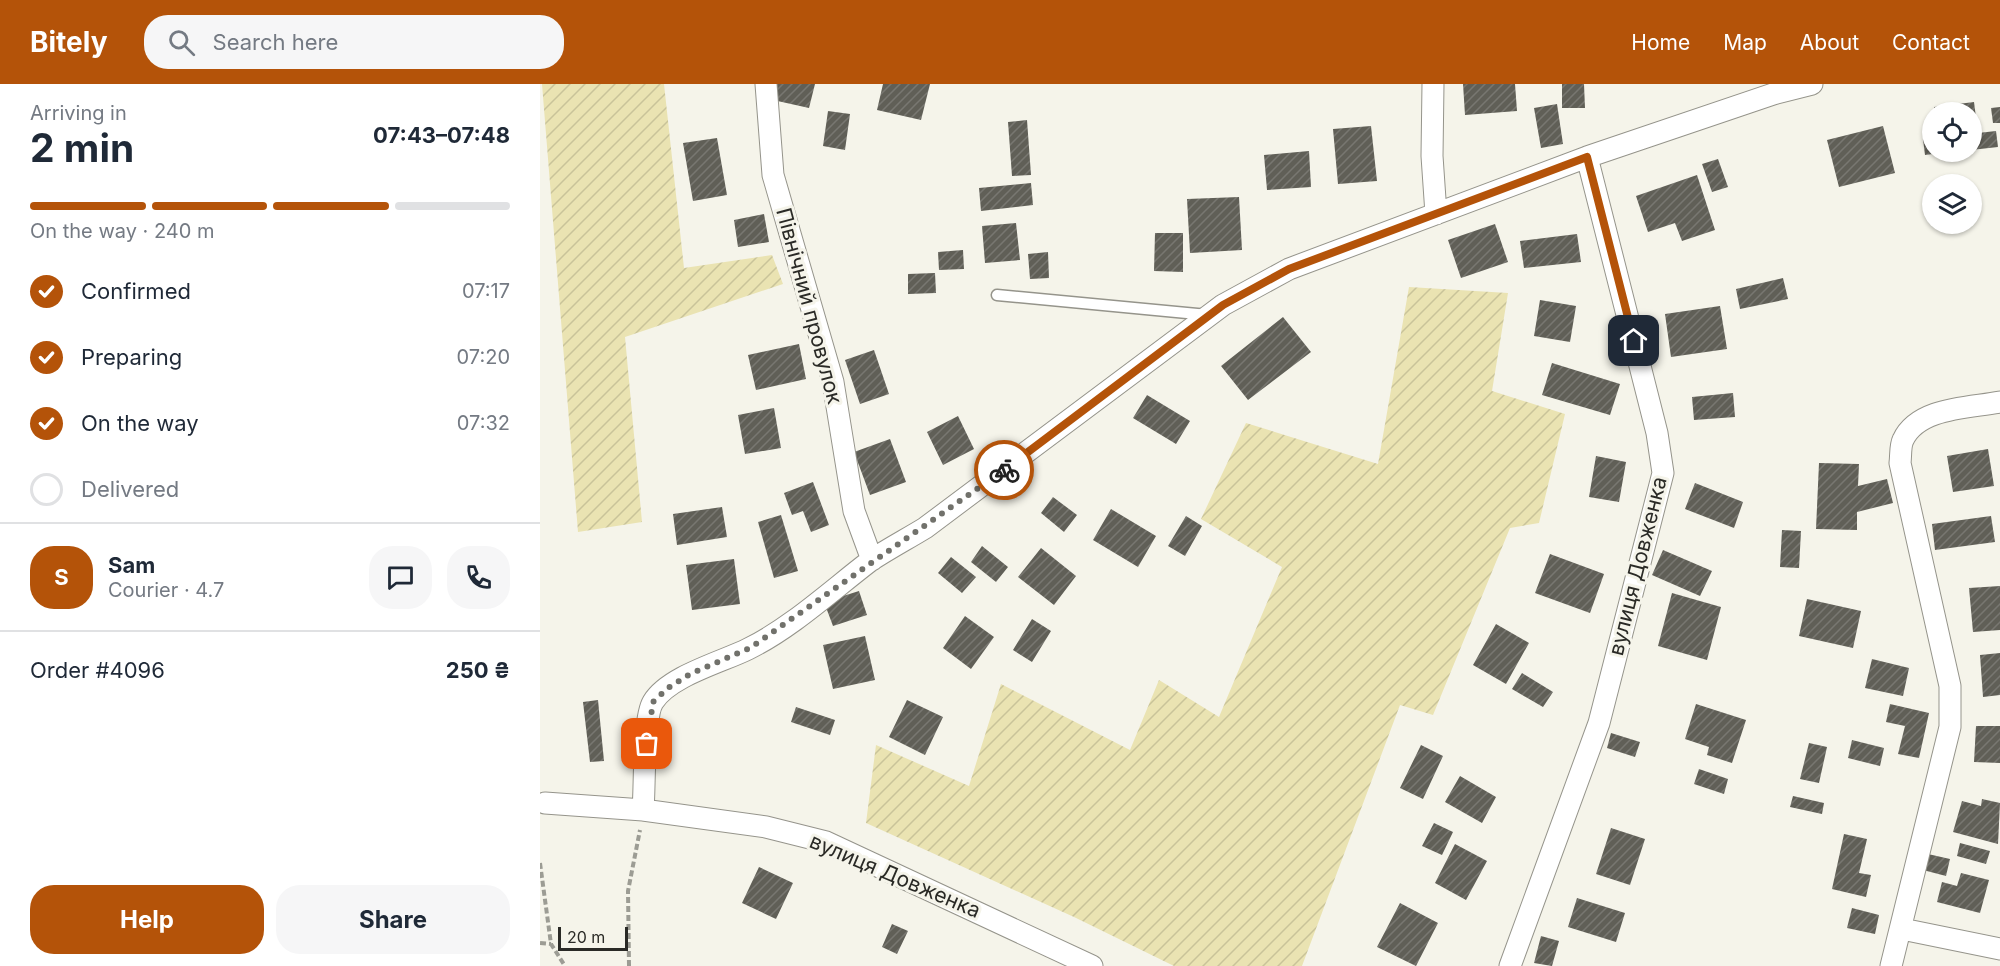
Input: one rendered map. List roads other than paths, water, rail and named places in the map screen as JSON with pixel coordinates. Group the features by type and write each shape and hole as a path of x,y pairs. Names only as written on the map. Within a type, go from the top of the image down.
{"street":[{"name":"Північний провулок","path":"766,84 773,175 833,382 854,511 872,560"},
{"path":"1433,84 1432,156 1436,214"},
{"path":"643,810 648,722 653,702 690,674 750,648 872,560 925,528 1242,294 1289,269 1587,157 1773,94 1812,84"},
{"name":"вулиця Довженка","path":"1510,966 1599,723 1663,473 1657,433 1587,157"},
{"path":"1891,966 1902,929 1950,727 1950,687 1900,463 1902,440 1915,424 1935,414 2000,402"},
{"name":"вулиця Довженка","path":"545,803 643,810 766,827 826,842 1092,966"},
{"path":"1902,929 2000,949"}],"lane":[{"path":"997,295 1211,315"}]}
